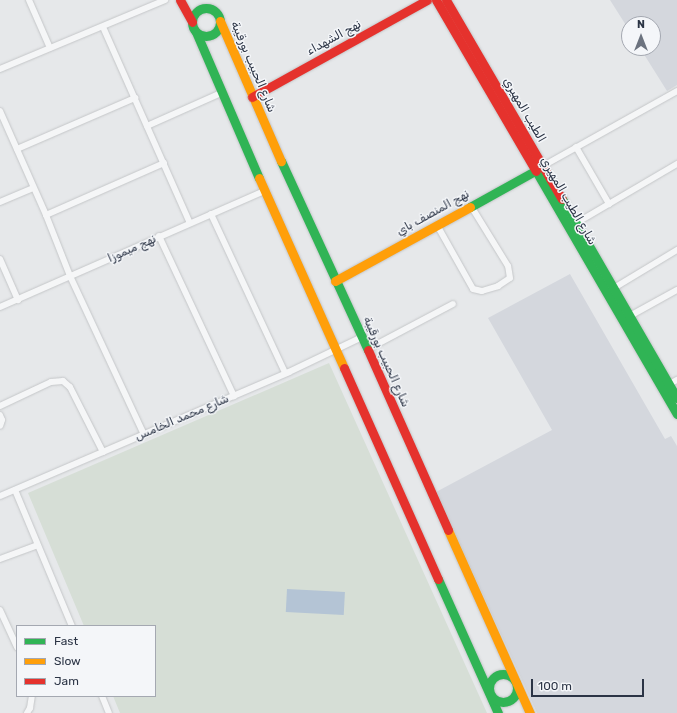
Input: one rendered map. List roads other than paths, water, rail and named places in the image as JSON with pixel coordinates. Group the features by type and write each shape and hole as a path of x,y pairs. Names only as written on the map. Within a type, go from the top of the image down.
{"street":[{"path":"29,0 50,48"},
{"path":"0,69 165,0"},
{"path":"180,0 192,22 264,191 498,713"},
{"name":"شارع الحبيب بورقيبة","path":"211,0 216,11"},
{"name":"نهج الشهداء","path":"252,97 427,0"},
{"name":"شارع الطيب المهيري","path":"436,0 573,225 626,319 669,384 677,414"},
{"name":"الطيب المهيري","path":"446,0 539,168"},
{"path":"192,22 196,12 200,8 206,7 216,11 220,21 216,32 212,35 201,35 196,32"},
{"name":"شارع الحبيب بورقيبة","path":"220,21 252,97 335,281 368,349 530,713"},
{"path":"103,27 190,223"},
{"path":"539,168 677,91"},
{"path":"147,126 221,93"},
{"path":"17,149 135,98"},
{"path":"0,111 46,215 70,276 144,434"},
{"path":"576,147 609,204"},
{"path":"46,215 164,164"},
{"path":"677,164 573,225 614,288 626,319 677,290"},
{"name":"نهج المنصف باي","path":"335,281 539,168"},
{"path":"0,202 33,188"},
{"name":"نهج ميموزا","path":"0,308 159,236 264,191"},
{"path":"438,225 473,289 486,291 498,286 509,279 510,272 506,262 471,206"},
{"path":"211,214 285,373"},
{"path":"159,236 234,396"},
{"path":"614,288 677,250"},
{"path":"0,259 18,300"},
{"path":"368,349 454,304"},
{"name":"شارع محمد الخامس","path":"0,496 234,396 335,350 362,336"},
{"path":"0,406 51,382 63,381 70,387 103,452"},
{"path":"669,384 677,398"},
{"path":"0,415 2,420 0,426"},
{"path":"15,490 72,625"},
{"path":"0,559 38,545"},
{"path":"0,610 16,645"},
{"path":"507,674 515,682 516,692 509,700 498,701 490,694 489,683 496,675 507,674"},
{"path":"27,713 30,708 32,697"},
{"path":"102,697 109,713"}],"water":[{"path":"287,589 345,592 344,615 286,612"}]}
